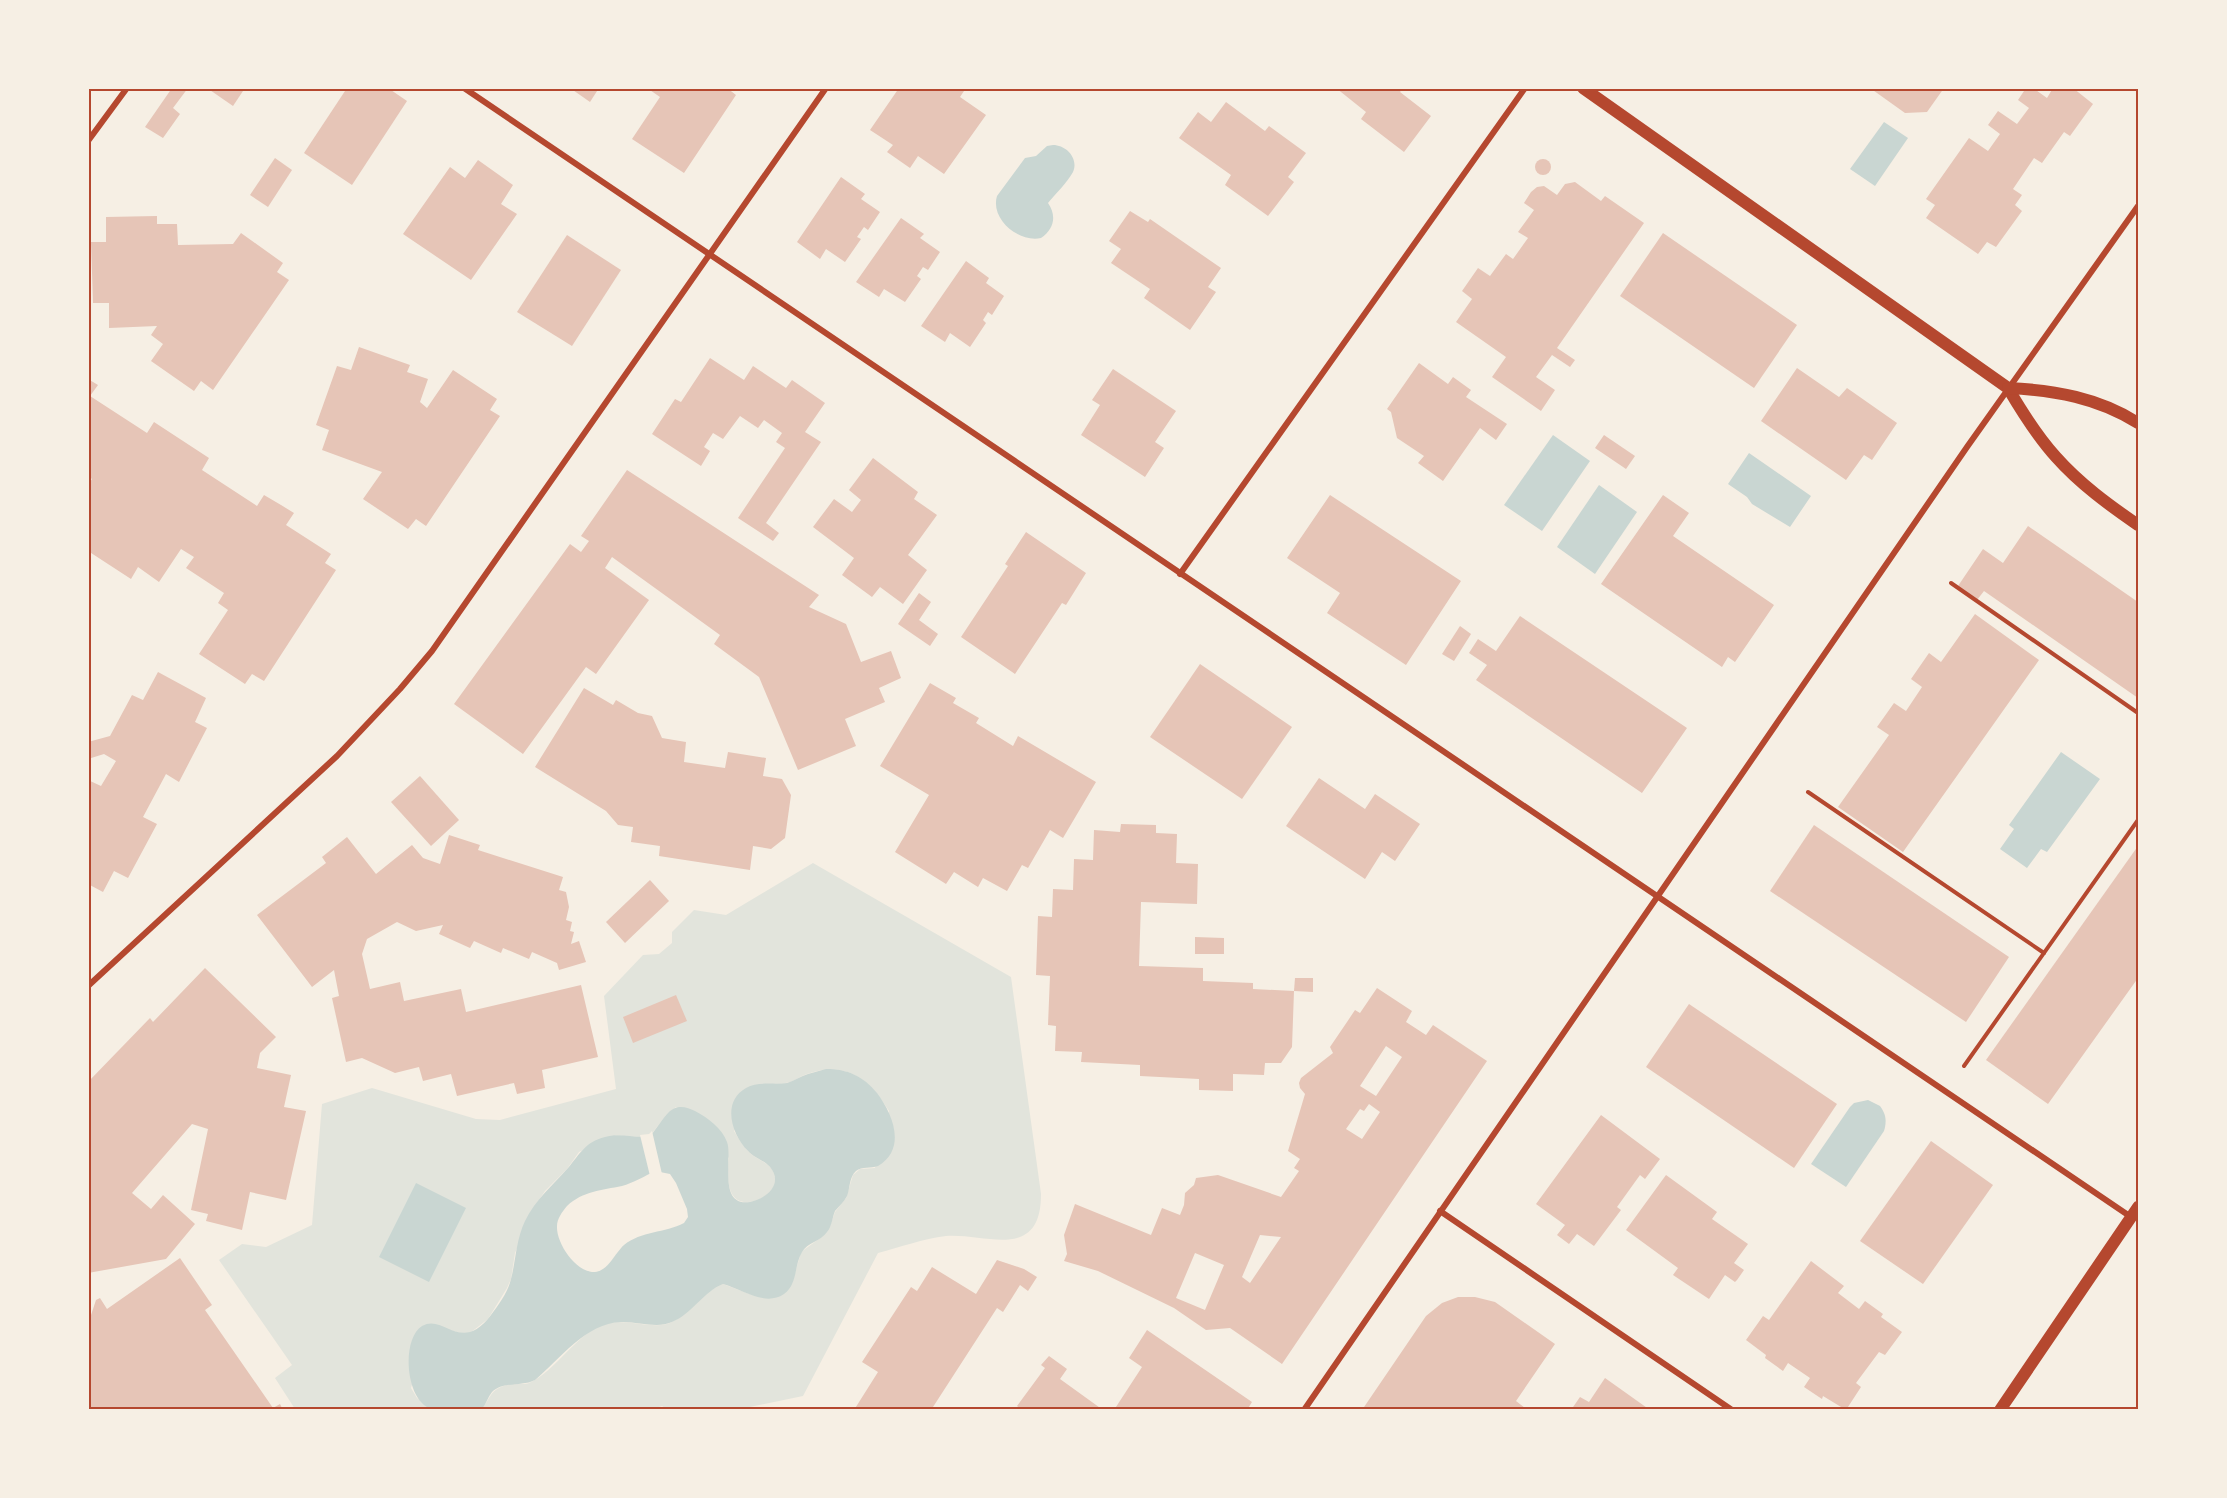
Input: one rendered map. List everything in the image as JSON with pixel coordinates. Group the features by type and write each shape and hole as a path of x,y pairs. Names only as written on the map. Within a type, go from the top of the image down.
{"main road":[{"path":"1583,88 2008,388 2056,458 2080,481 2139,525"},
{"path":"2008,388 2042,390 2095,402 2139,423"},
{"path":"2000,1410 2135,1212"}],"street":[{"path":"88,141 127,88"},
{"path":"464,88 1656,897 2135,1212"},
{"path":"88,986 337,756 432,651 826,88"},
{"path":"1180,574 1525,88"},
{"path":"1304,1410 2008,388 2139,206"},
{"path":"1440,1211 1732,1410"}],"path":[{"path":"1951,583 2139,713"},
{"path":"1808,792 2044,953"},
{"path":"1964,1066 2139,820"}],"shaded area":[{"path":"1884,122 1908,138 1875,186 1850,169"},
{"path":"1053,145 1067,150 1073,157 1073,172 1048,203 1053,213 1053,222 1049,231 1041,238 1024,237 1008,228 1002,221 996,205 997,196 1025,158 1036,156 1047,146"},
{"path":"1553,435 1590,461 1542,531 1504,505"},
{"path":"1749,453 1811,496 1790,527 1752,504 1747,497 1728,484"},
{"path":"1599,485 1637,512 1595,574 1557,547"},
{"path":"2061,752 2100,779 2047,852 2041,849 2027,868 2000,849 2014,829 2009,825"},
{"path":"813,863 1011,977 1041,1194 1039,1215 1032,1229 1021,1236 1008,1239 946,1236 878,1253 803,1396 735,1410 668,1410 662,1406 650,1410 482,1409 496,1390 511,1384 527,1384 539,1377 584,1336 604,1324 621,1322 657,1325 672,1322 686,1313 709,1292 723,1284 755,1296 792,1284 801,1252 823,1236 830,1226 835,1212 846,1198 853,1175 860,1169 875,1168 889,1111 873,1089 855,1075 845,1071 821,1071 786,1083 757,1085 734,1131 748,1152 773,1171 775,1183 765,1196 749,1202 735,1198 729,1186 729,1158 676,1107 667,1114 650,1136 639,1138 616,1135 579,1152 537,1203 515,1253 511,1279 488,1319 470,1333 463,1334 430,1324 411,1388 417,1398 432,1409 295,1409 275,1378 292,1365 219,1260 242,1244 266,1247 312,1225 322,1104 372,1088 476,1119 500,1120 616,1089 604,996 643,955 659,954 672,943 672,932 694,910 726,915"},
{"path":"826,1069 848,1072 861,1078 872,1087 888,1111 895,1141 887,1159 878,1166 856,1171 847,1196 835,1211 829,1230 802,1252 792,1285 784,1294 777,1298 761,1298 723,1284 709,1292 686,1314 672,1322 653,1325 621,1322 596,1329 574,1344 535,1380 496,1389 482,1409 437,1410 423,1404 411,1383 409,1370 411,1343 415,1333 422,1326 430,1323 462,1333 471,1332 491,1315 510,1284 520,1235 529,1213 588,1145 598,1139 611,1136 650,1136 673,1109 682,1107 690,1109 710,1120 725,1137 728,1149 728,1180 733,1197 740,1201 750,1202 767,1194 774,1185 775,1179 770,1167 748,1151 737,1136 731,1110 738,1094 751,1086 787,1083","holes":["655,1171 670,1174 687,1209 688,1217 684,1223 631,1240 600,1271 588,1271 574,1262 560,1240 557,1226 567,1206 580,1197 626,1185"]},
{"path":"1868,1100 1882,1109 1885,1118 1884,1131 1846,1187 1811,1164 1850,1107 1854,1103"},
{"path":"416,1183 466,1208 429,1282 379,1257"}],"pier":[{"path":"652,1131 662,1174 650,1176 640,1135 649,1134"}],"building":[{"path":"172,88 188,88 173,108 180,114 163,138 145,127"},
{"path":"207,88 245,88 233,106"},
{"path":"347,88 388,88 407,101 352,185 304,153"},
{"path":"570,88 599,88 590,102"},
{"path":"647,88 727,88 736,95 684,173 632,139 660,97"},
{"path":"899,88 966,88 960,97 986,115 944,174 918,156 910,168 887,152 893,145 870,130"},
{"path":"1336,88 1403,88 1400,92 1431,116 1404,152 1361,119 1366,112"},
{"path":"1870,88 1944,88 1927,112 1905,113"},
{"path":"2026,88 2033,88 2047,98 2053,88 2073,88 2093,104 2070,136 2064,132 2042,163 2034,158 2013,189 2022,195 2015,205 2022,211 1996,247 1987,242 1978,254 1926,218 1935,205 1926,199 1969,138 1988,151 2000,134 1988,125 1998,111 2017,124 2029,108 2018,100"},
{"path":"1226,102 1265,131 1269,126 1306,153 1288,177 1294,182 1268,216 1225,185 1231,175 1179,138 1198,112 1211,122"},
{"path":"275,158 292,170 268,207 250,195"},
{"path":"1543,159 1549,161 1551,167 1549,173 1543,175 1537,173 1535,167 1537,161"},
{"path":"478,160 513,185 501,204 517,214 471,280 403,234 450,167 465,178"},
{"path":"841,177 865,194 861,199 880,212 868,230 864,227 857,237 861,239 845,262 826,249 820,259 797,242"},
{"path":"1575,182 1601,201 1605,196 1644,223 1557,348 1575,360 1570,367 1552,355 1536,377 1555,390 1541,411 1492,377 1506,357 1456,322 1472,299 1462,291 1478,268 1490,276 1506,254 1513,259 1528,238 1518,232 1534,210 1524,203 1531,192 1537,187 1544,186 1557,195 1565,184"},
{"path":"1130,211 1148,222 1150,219 1221,268 1208,287 1216,292 1190,330 1144,298 1150,289 1111,263 1121,249 1109,241"},
{"path":"157,216 157,224 177,224 178,245 233,244 241,233 283,263 277,272 289,280 213,390 201,381 194,391 151,361 163,344 151,335 157,326 109,328 109,303 93,303 91,242 106,242 106,217"},
{"path":"901,218 924,234 920,238 940,252 928,270 923,267 917,276 921,279 905,302 884,289 879,297 856,282"},
{"path":"1663,233 1797,325 1754,388 1620,296"},
{"path":"567,235 621,270 572,346 517,312"},
{"path":"966,261 989,278 986,283 1004,296 992,315 988,312 983,320 986,323 970,347 950,333 945,342 921,326"},
{"path":"359,347 410,365 407,372 428,379 420,402 427,408 453,370 497,399 490,410 500,416 426,526 416,519 408,529 363,499 382,472 322,450 329,430 316,425 337,366 351,370"},
{"path":"710,358 744,380 753,366 786,388 792,380 825,403 805,432 821,442 766,523 779,533 773,541 738,518 785,448 776,442 782,433 764,420 758,428 740,416 723,439 713,433 704,447 710,451 701,466 652,434 675,399 681,402"},
{"path":"1419,363 1448,384 1453,377 1471,390 1466,397 1507,424 1496,440 1480,428 1443,481 1418,463 1424,456 1397,438 1391,412 1387,409"},
{"path":"1797,368 1839,397 1847,388 1897,423 1872,460 1864,455 1846,480 1761,421"},
{"path":"1113,369 1176,411 1155,442 1164,448 1145,477 1081,435 1100,405 1092,400"},
{"path":"88,379 98,385 90,396 147,433 154,422 209,458 202,470 257,506 264,495 294,513 286,525 331,554 325,563 336,570 264,681 252,674 245,684 199,654 228,610 218,603 224,593 186,568 194,557 181,549 159,582 138,567 131,579 88,551 88,485 92,479 88,476"},
{"path":"1604,435 1635,456 1626,469 1595,448"},
{"path":"873,458 918,492 914,499 937,515 908,555 927,570 903,604 880,587 872,597 842,575 854,558 813,527 834,499 852,512 861,500 849,490"},
{"path":"627,470 819,595 809,607 846,624 861,662 891,651 901,678 879,688 885,702 845,719 856,746 798,770 759,677 714,644 720,635 612,557 605,568 649,600 596,674 586,667 523,754 454,704 570,544 581,552 589,541 581,536"},
{"path":"1330,495 1461,581 1406,665 1327,613 1340,593 1287,558"},
{"path":"1663,495 1689,513 1673,536 1774,605 1735,662 1728,657 1722,667 1601,584"},
{"path":"2028,526 2138,602 2138,698 1984,591 1977,600 1958,586 1983,549 2003,563"},
{"path":"1026,532 1086,573 1066,605 1062,603 1015,674 961,637 1008,566 1005,564"},
{"path":"919,593 931,602 919,620 938,634 930,646 898,624"},
{"path":"1975,614 2039,660 1903,852 1838,807 1889,735 1877,727 1894,703 1906,711 1922,687 1911,679 1929,653 1941,662"},
{"path":"1520,616 1687,728 1642,793 1476,680 1487,665 1469,653 1478,639 1496,651"},
{"path":"1460,626 1471,634 1454,661 1442,654"},
{"path":"1200,664 1292,727 1242,799 1150,737"},
{"path":"158,672 206,698 195,722 207,728 179,782 166,774 143,817 157,824 128,878 114,871 103,892 88,884 88,780 101,786 116,761 104,754 88,759 88,742 110,736 132,695 143,700"},
{"path":"930,683 956,698 953,703 979,718 976,723 1013,746 1018,736 1096,782 1063,838 1050,830 1028,868 1022,865 1007,891 983,878 978,887 954,872 946,884 895,852 929,795 880,766"},
{"path":"584,688 613,705 616,700 638,713 652,716 662,738 686,742 684,762 725,768 728,752 766,758 763,776 782,779 791,795 785,838 771,849 753,846 750,870 659,856 660,846 631,842 633,827 618,825 606,811 535,767"},
{"path":"420,776 459,820 431,846 391,802"},
{"path":"1319,778 1365,809 1375,794 1420,824 1395,861 1382,852 1365,879 1286,826"},
{"path":"1121,824 1156,825 1156,833 1177,834 1176,863 1198,864 1197,904 1141,902 1139,966 1203,968 1203,981 1253,983 1253,989 1294,991 1292,1047 1281,1063 1265,1063 1264,1075 1233,1074 1233,1091 1199,1090 1199,1079 1140,1076 1140,1065 1081,1062 1082,1052 1055,1051 1056,1026 1048,1025 1050,976 1036,975 1038,916 1052,917 1053,889 1073,890 1074,859 1093,860 1094,830 1120,832"},
{"path":"1814,825 2009,957 1966,1022 1770,891"},
{"path":"449,835 480,845 478,850 563,877 559,890 566,892 569,907 566,920 572,922 570,931 574,932 571,944 579,941 586,962 559,970 557,963 532,952 529,959 503,948 501,953 474,941 470,948 439,934 443,925 416,931 397,922 367,939 362,954 370,989 400,982 404,1001 461,989 466,1012 581,985 598,1057 542,1070 545,1088 517,1094 514,1083 457,1096 451,1074 423,1081 419,1067 395,1073 362,1058 346,1062 332,998 339,996 334,970 312,987 257,915 326,863 322,857 347,837 376,874 412,845 423,858 440,864"},
{"path":"2138,846 2138,978 2048,1104 1986,1060"},
{"path":"650,880 669,901 625,943 606,922"},
{"path":"1195,937 1224,938 1224,954 1195,954"},
{"path":"205,968 276,1037 260,1053 257,1068 291,1075 284,1107 306,1111 286,1200 250,1192 242,1230 206,1221 208,1214 191,1210 208,1129 192,1124 132,1193 151,1209 163,1195 195,1224 166,1259 88,1273 88,1082 150,1018 153,1022"},
{"path":"1295,978 1313,978 1313,992 1294,991"},
{"path":"1377,988 1412,1011 1406,1022 1426,1035 1433,1025 1487,1061 1282,1364 1230,1328 1206,1330 1174,1308 1098,1271 1064,1261 1067,1254 1064,1235 1075,1204 1151,1235 1162,1208 1180,1215 1185,1193 1194,1185 1196,1178 1218,1175 1281,1197 1299,1171 1294,1168 1300,1159 1288,1151 1305,1094 1300,1088 1301,1078 1333,1053 1330,1047 1355,1010 1360,1013","holes":["1386,1046 1402,1057 1376,1096 1360,1086","1369,1104 1380,1112 1362,1139 1346,1129 1360,1109 1364,1111","1260,1235 1281,1237 1250,1283 1242,1277","1195,1253 1224,1265 1205,1310 1176,1298"]},
{"path":"676,995 687,1021 633,1043 623,1017"},
{"path":"1689,1004 1837,1104 1794,1168 1646,1067"},
{"path":"1601,1115 1660,1159 1645,1179 1640,1175 1617,1207 1621,1210 1594,1246 1577,1234 1569,1244 1557,1235 1565,1225 1536,1204"},
{"path":"1931,1141 1993,1185 1923,1284 1860,1241"},
{"path":"1666,1175 1717,1212 1712,1219 1748,1244 1734,1263 1744,1270 1737,1280 1735,1282 1725,1275 1709,1299 1673,1275 1678,1268 1626,1230"},
{"path":"180,1258 212,1305 205,1310 273,1408 280,1404 283,1410 88,1410 88,1324 96,1300 100,1298 107,1309"},
{"path":"997,1260 1024,1269 1037,1277 1028,1291 1020,1285 1003,1312 997,1308 933,1407 937,1410 854,1410 878,1372 862,1362 911,1287 917,1291 932,1267 976,1294"},
{"path":"1811,1261 1844,1286 1838,1293 1859,1309 1865,1301 1883,1314 1881,1317 1902,1332 1885,1355 1879,1352 1856,1383 1861,1387 1846,1410 1823,1396 1822,1399 1804,1387 1810,1378 1788,1363 1783,1371 1746,1340 1763,1316 1769,1320"},
{"path":"1458,1297 1475,1297 1495,1302 1555,1344 1516,1401 1525,1408 1523,1410 1362,1410 1426,1316 1442,1303"},
{"path":"1147,1330 1252,1402 1247,1410 1114,1410 1142,1367 1129,1358"},
{"path":"1049,1356 1067,1369 1060,1379 1103,1410 1022,1410 1017,1406 1045,1368 1041,1365"},
{"path":"1605,1378 1650,1410 1571,1410 1580,1397 1589,1402"}]}
